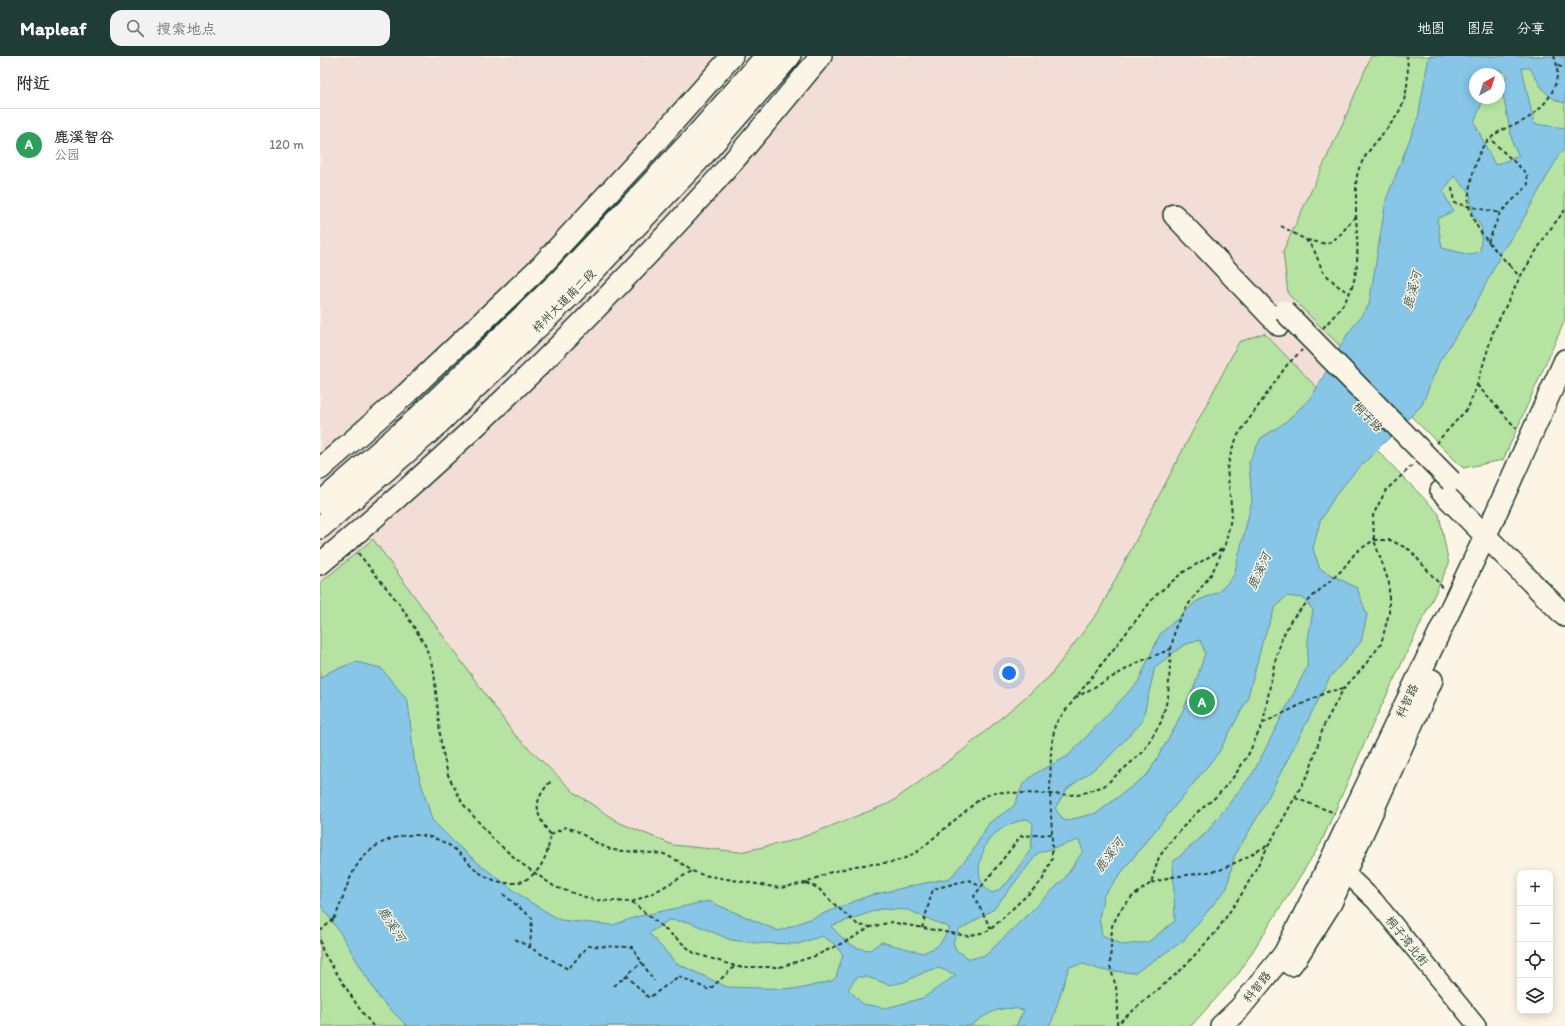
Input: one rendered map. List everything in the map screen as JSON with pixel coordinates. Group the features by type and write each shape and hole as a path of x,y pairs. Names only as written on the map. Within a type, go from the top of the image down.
{"main road":[{"path":"320,470 406,394 542,265 732,56"},
{"path":"320,564 348,541 465,436 591,315 713,184 821,56"},
{"path":"713,184 778,61"},
{"name":"梓州大道南二段","path":"320,503 416,419 561,279 698,133 778,61"},
{"name":"梓州大道南二段","path":"320,528 429,433 572,294 700,158 778,61"},
{"name":"桐子路","path":"1179,210 1281,318 1446,486 1493,533 1565,596"},
{"name":"科智路","path":"1238,1026 1252,1014 1297,957 1331,903 1337,868 1351,818 1454,601 1493,533 1528,442 1565,360"},
{"name":"科智路","path":"1221,1026 1239,1009 1284,954 1337,868 1493,533 1565,390"},
{"name":"桐子路","path":"1493,533 1565,616"}],"street":[{"name":"桐子湾北街","path":"1337,868 1374,901 1477,1026"}],"path":[{"path":"1520,277 1488,242 1476,225 1469,205 1471,179 1478,155 1490,139 1506,128 1523,122 1538,111 1553,92 1558,79 1558,66 1554,56"},
{"path":"1558,66 1565,68"},
{"path":"1488,242 1500,213 1528,184 1527,174 1490,139"},
{"path":"1452,188 1454,203 1500,213"},
{"path":"1432,447 1468,408 1477,385 1493,332 1520,277 1548,232 1565,210"},
{"path":"1281,226 1306,240 1327,244 1339,236 1355,218"},
{"path":"1306,240 1314,250 1323,272 1338,286 1350,293"},
{"path":"1477,385 1528,442"},
{"path":"1116,1025 1181,970 1216,932 1243,892 1310,770 1324,725 1344,688 1361,670 1381,644 1389,613 1389,583 1374,540 1373,515 1386,490 1414,463"},
{"path":"1151,883 1159,857 1170,842 1195,814 1216,796 1235,775 1248,755 1263,723 1274,665 1282,638 1291,620 1314,595 1341,571 1356,552 1374,540 1390,540 1410,550 1454,601"},
{"path":"348,541 401,606 425,645 434,671 441,744 448,774 463,804 494,840 522,864 555,887 594,900 632,902 656,892 692,871"},
{"path":"632,902 694,953 738,967 780,967 815,956 851,939 871,927 891,922 967,936 991,929 1042,881 1052,858 1050,794 1051,750 1055,724 1155,596 1182,573 1223,549"},
{"path":"320,931 334,919 341,906 353,870 370,851 385,841 398,836 418,834 440,840 457,850 484,876 507,883 523,881 534,875 544,861 551,835 564,827 577,830 593,841 612,850 664,854 678,861 692,871 703,875 780,888 806,883 828,873 855,866 903,859 917,852 981,798 995,792 1078,796 1104,786 1143,752 1161,722 1168,697 1171,649 1176,625 1188,605"},
{"path":"1074,698 1139,662 1171,649"},
{"path":"1263,723 1327,692 1344,688"},
{"path":"551,835 540,820 538,800 544,788 552,780"},
{"path":"1295,798 1351,818"},
{"path":"991,929 974,896 1021,836 1052,834"},
{"path":"1116,1025 1118,1006 1116,987 1110,966 1112,926 1121,909 1133,896 1151,883 1171,877 1220,870 1270,844"},
{"path":"922,928 933,889 969,880 981,888"},
{"path":"806,883 818,888 858,925 871,927"},
{"path":"503,894 532,918 530,948"},
{"path":"515,939 568,969 588,946 632,947 654,981"},
{"path":"320,940 322,952 359,1008 373,1026"},
{"path":"614,986 642,962"},
{"path":"626,975 649,998 679,976 709,990 734,966"}],"shaded area":[{"path":"320,56 1429,56 1347,335 1252,501 778,931 320,678"}],"green space":[{"path":"1371,56 1565,56 1565,320 1503,460 1463,468 1288,294 1283,251 1342,125"},
{"path":"1264,333 1439,514 1449,564 1372,726 1321,843 1239,973 1191,1026 320,1026 320,583 373,539 514,734 575,793 618,822 673,845 740,852 795,840 890,803 961,752 1049,677 1099,611 1239,342"}],"water":[{"name":"鹿溪河","path":"1429,56 1560,56 1565,58 1565,103 1552,98 1543,90 1530,68 1522,68 1534,124 1565,128 1565,148 1559,155 1520,225 1503,250 1472,311 1439,362 1422,405 1354,473 1335,496 1320,521 1313,549 1320,569 1357,588 1367,615 1361,642 1330,677 1262,809 1234,857 1227,888 1183,941 1135,973 1101,970 1084,964 1069,967 1052,1021 1049,1026 1016,1026 1024,1010 1008,1008 989,1013 970,1026 407,1026 380,999 339,931 320,904 320,678 331,671 356,662 381,668 408,701 414,759 432,820 456,844 483,867 527,900 560,920 613,925 636,917 708,901 779,931 868,896 950,878 972,852 989,823 1014,806 1023,784 1036,773 1068,756 1138,682 1160,634 1197,601 1218,592 1234,575 1252,501 1249,462 1261,438 1283,424 1311,398 1347,335 1369,305 1386,200 1418,118","holes":["1469,68 1505,68 1505,73 1507,74 1505,80 1505,104 1513,145 1519,156 1495,165 1474,122 1482,104 1469,104","1454,176 1470,193 1473,215 1482,228 1480,251 1470,255 1442,248 1437,219 1453,211 1443,192","1286,596 1303,598 1313,610 1308,640 1307,667 1253,773 1206,833 1173,862 1175,921 1148,942 1123,945 1102,935 1099,918 1104,895 1219,752 1247,700 1263,640 1275,608","1200,640 1205,653 1195,685 1174,729 1148,774 1097,813 1064,821 1055,808 1067,789 1106,760 1142,722 1155,667 1184,645","1027,819 1033,823 1031,849 1008,882 992,893 983,885 980,875 979,869 984,848 987,842 996,833 1016,822","1079,840 1083,851 1065,878 986,955 970,959 956,950 953,942 958,931 994,909 1038,853","880,909 908,910 950,928 938,946 923,953 881,942 870,950 858,948 848,943 831,926","669,920 689,922 731,940 757,943 798,944 822,936 833,943 843,955 836,977 832,981 799,989 727,987 676,963 649,933","939,968 956,975 923,998 886,1008 863,1004 848,989 857,977 867,977 890,985 904,982 927,971"]}],"place":[{"name":"鹿溪智谷","path":"1202,702"}]}
